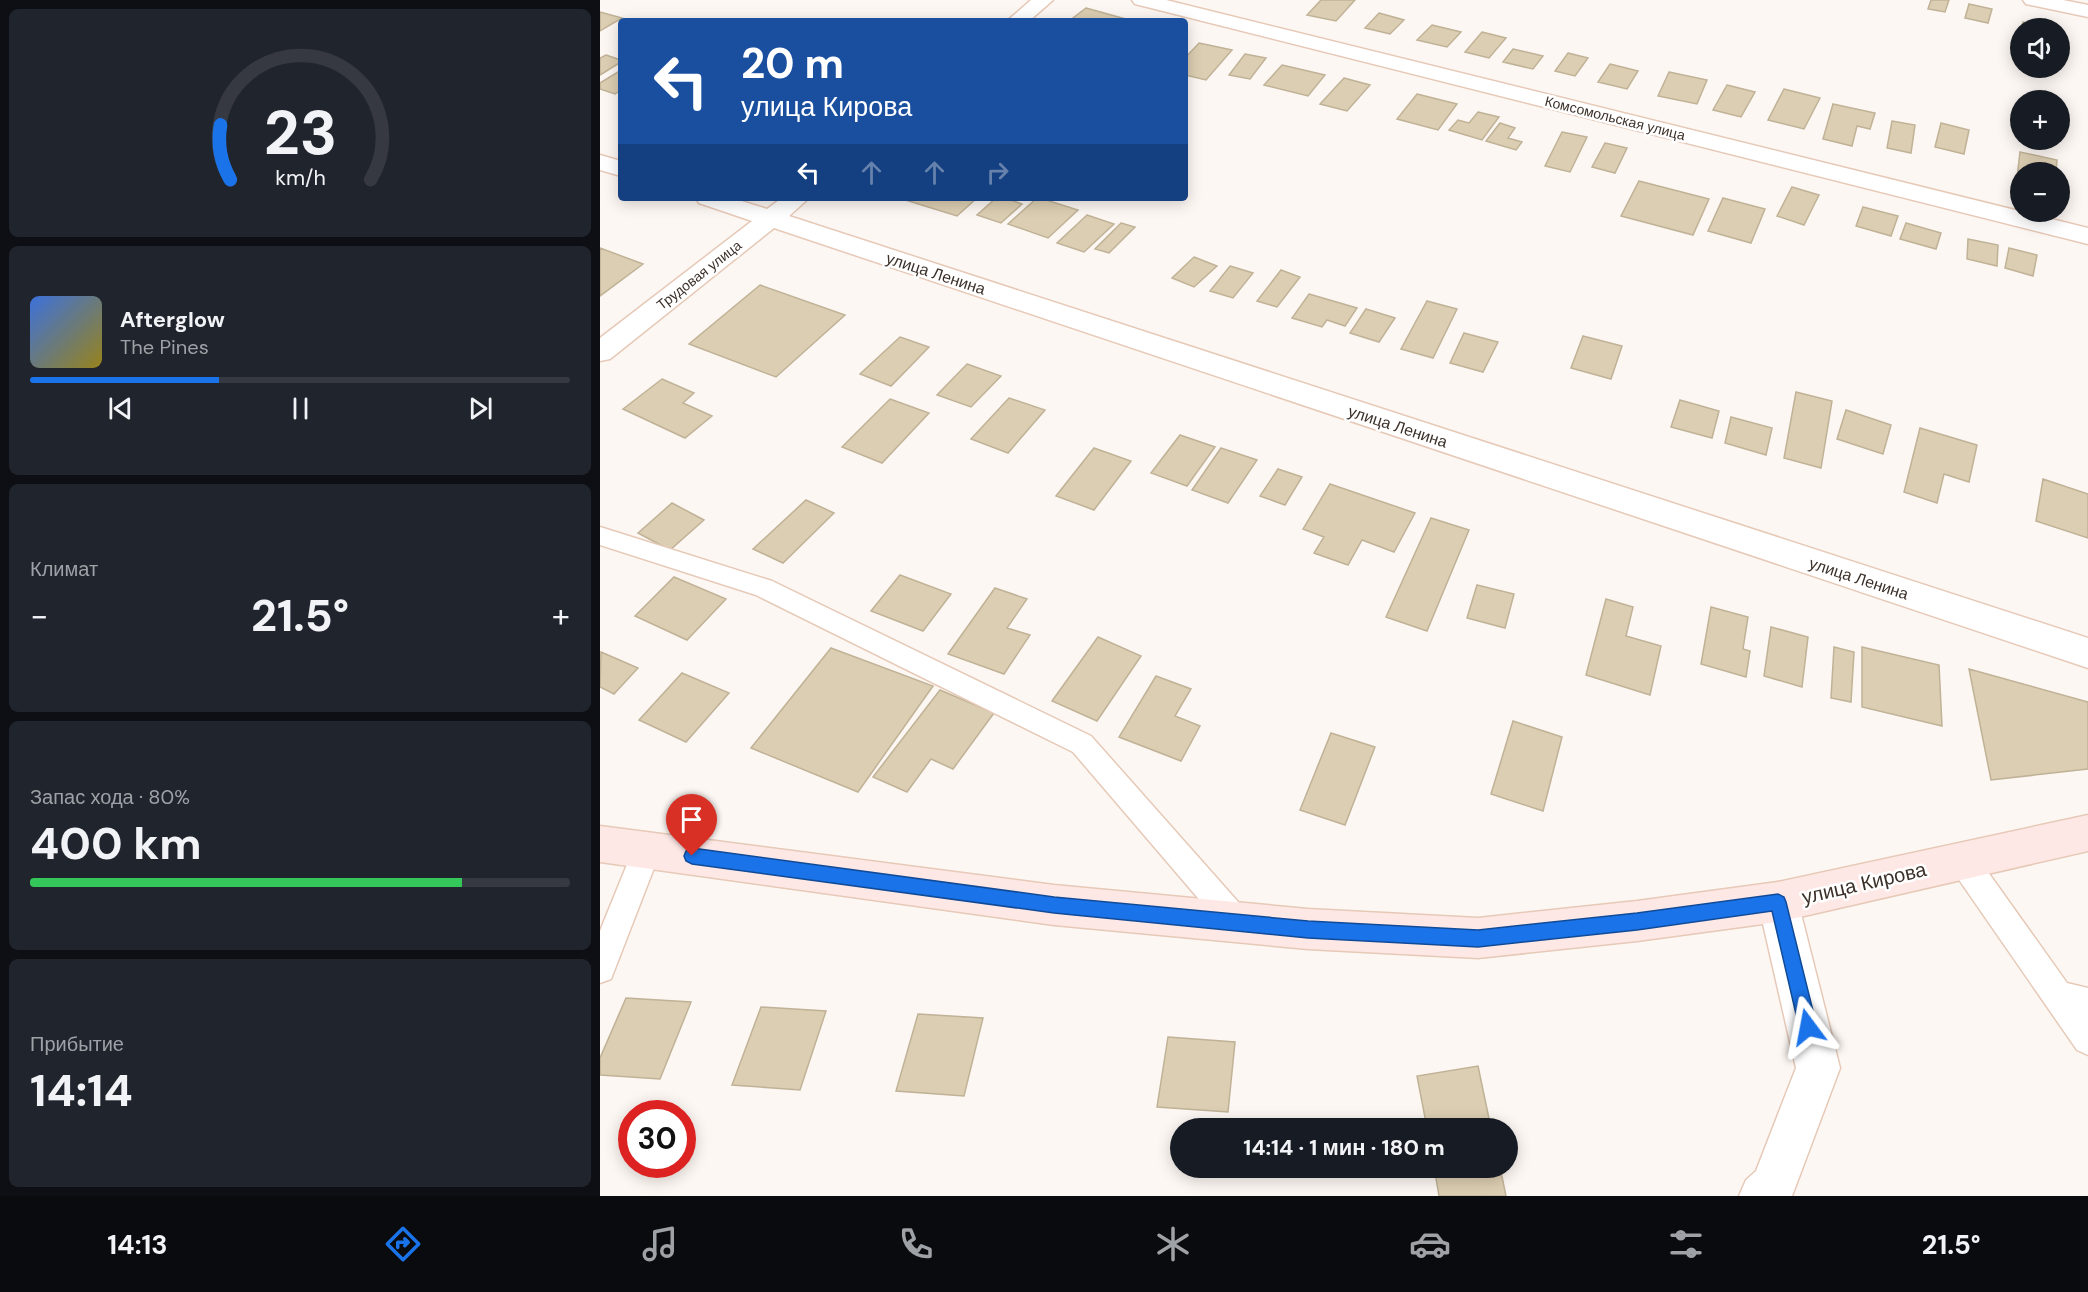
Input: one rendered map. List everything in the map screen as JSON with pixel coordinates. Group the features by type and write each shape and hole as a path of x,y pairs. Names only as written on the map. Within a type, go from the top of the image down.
{"main road":[{"name":"улица Кирова","path":"600,844 1054,905 1308,929 1478,938 1637,921 1778,902 2088,833"}],"street":[{"path":"1021,18 1043,0"},
{"name":"Комсомольская улица","path":"1142,0 2088,236"},
{"path":"2033,0 2088,11"},
{"path":"600,162 618,168"},
{"name":"улица Ленина","path":"717,201 2088,653"},
{"name":"Трудовая улица","path":"600,352 793,201"},
{"path":"1762,1196 1773,1187 1818,1068 1778,902"}],"lane":[{"path":"600,536 764,588 1082,744 1237,922"},
{"path":"600,968 647,850"},
{"path":"1963,861 2088,1039"},
{"path":"2058,996 2088,1002"}],"building":[{"path":"1321,0 1355,0 1336,21 1307,15"},
{"path":"1931,0 1949,0 1945,12 1928,9"},
{"path":"1969,4 1992,9 1988,23 1965,18"},
{"path":"1086,8 1122,18 1073,18"},
{"path":"600,12 622,18 618,18 618,20 600,31"},
{"path":"1379,13 1404,20 1390,34 1365,28"},
{"path":"1432,25 1461,32 1447,47 1417,40"},
{"path":"1482,32 1506,38 1489,58 1465,52"},
{"path":"1199,43 1232,50 1206,80 1188,76 1188,55"},
{"path":"1513,49 1543,56 1533,69 1503,62"},
{"path":"1568,53 1588,58 1575,76 1555,71"},
{"path":"1245,54 1266,58 1250,79 1229,75"},
{"path":"606,55 618,59 618,64 600,75 600,58"},
{"path":"1610,64 1638,71 1627,89 1598,82"},
{"path":"1282,65 1325,75 1308,96 1264,85"},
{"path":"618,72 618,92 615,94 600,89 600,83"},
{"path":"1669,72 1707,80 1697,104 1658,96"},
{"path":"1344,78 1370,85 1347,111 1320,104"},
{"path":"1727,85 1755,92 1741,117 1713,110"},
{"path":"1784,89 1820,98 1804,129 1768,120"},
{"path":"1417,94 1457,104 1438,130 1397,119"},
{"path":"1833,104 1875,113 1870,129 1857,126 1852,146 1823,139"},
{"path":"1478,112 1499,117 1482,140 1449,130 1458,120 1469,123"},
{"path":"1892,121 1915,125 1911,153 1887,148"},
{"path":"1500,123 1515,128 1508,138 1522,142 1516,150 1486,141"},
{"path":"1941,123 1969,130 1964,154 1935,147"},
{"path":"1562,132 1587,137 1570,172 1545,166"},
{"path":"1605,143 1627,148 1615,173 1592,167"},
{"path":"2020,152 2057,160 2057,162 2019,162"},
{"path":"1639,181 1709,199 1693,235 1621,216"},
{"path":"1792,187 1819,195 1804,225 1777,216"},
{"path":"1723,198 1765,209 1751,243 1708,231"},
{"path":"909,201 974,201 957,216"},
{"path":"993,201 1014,201 1022,204 1001,223 977,215"},
{"path":"1034,201 1050,201 1078,210 1048,238 1008,224"},
{"path":"1863,207 1898,216 1891,236 1856,226"},
{"path":"1087,215 1114,224 1084,252 1057,243"},
{"path":"1121,223 1135,227 1109,253 1095,249"},
{"path":"1906,223 1941,233 1936,249 1900,239"},
{"path":"1968,239 1998,245 1997,266 1967,259"},
{"path":"600,248 643,264 600,296"},
{"path":"2009,248 2037,255 2033,276 2005,268"},
{"path":"1194,257 1217,266 1194,287 1172,278"},
{"path":"1230,266 1253,273 1233,298 1210,291"},
{"path":"1281,270 1300,277 1277,307 1257,301"},
{"path":"760,285 845,315 776,377 689,344"},
{"path":"1309,294 1357,308 1345,326 1327,320 1322,327 1292,318"},
{"path":"1427,301 1457,309 1433,358 1401,349"},
{"path":"1366,309 1395,318 1379,342 1350,333"},
{"path":"1464,333 1498,342 1483,372 1450,363"},
{"path":"1583,336 1622,346 1611,379 1571,368"},
{"path":"900,337 929,347 891,386 860,374"},
{"path":"967,364 1001,376 971,407 937,395"},
{"path":"662,379 694,393 683,403 712,416 685,438 623,409"},
{"path":"1796,392 1832,401 1821,468 1784,458"},
{"path":"1009,398 1045,410 1008,453 971,439"},
{"path":"890,399 929,413 882,463 842,447"},
{"path":"1680,400 1719,411 1712,438 1671,427"},
{"path":"1846,410 1891,425 1883,454 1837,439"},
{"path":"1731,417 1772,428 1766,455 1725,443"},
{"path":"1920,428 1977,445 1969,482 1944,474 1937,503 1904,492"},
{"path":"1180,435 1215,447 1187,486 1151,473"},
{"path":"1094,448 1131,461 1094,510 1056,496"},
{"path":"1221,448 1257,460 1228,503 1192,490"},
{"path":"1278,469 1302,477 1285,505 1260,496"},
{"path":"2043,479 2088,494 2088,538 2036,521"},
{"path":"1330,484 1415,513 1394,552 1362,540 1348,565 1314,553 1324,537 1303,529"},
{"path":"806,500 834,513 783,563 753,549"},
{"path":"672,503 704,520 670,550 638,533"},
{"path":"1431,518 1469,530 1427,631 1386,617"},
{"path":"900,575 951,594 923,631 871,611"},
{"path":"674,577 726,599 687,640 635,616"},
{"path":"1477,585 1514,594 1505,628 1467,618"},
{"path":"995,588 1027,599 1007,628 1030,635 1004,674 948,654"},
{"path":"1606,599 1633,607 1626,636 1661,646 1650,695 1586,675"},
{"path":"1711,607 1748,617 1743,649 1750,651 1746,677 1701,664"},
{"path":"1771,627 1808,637 1802,687 1764,676"},
{"path":"1098,637 1141,656 1097,721 1052,701"},
{"path":"1834,647 1854,652 1851,702 1831,698"},
{"path":"1862,647 1939,665 1942,726 1862,707"},
{"path":"831,648 933,686 858,792 751,748"},
{"path":"601,652 638,668 614,694 600,687"},
{"path":"1969,669 2088,702 2088,769 1991,780"},
{"path":"682,673 729,693 686,742 639,720"},
{"path":"1156,676 1191,689 1175,716 1200,726 1181,761 1119,737"},
{"path":"940,690 994,713 953,769 931,759 907,792 873,777"},
{"path":"1513,721 1562,737 1543,811 1491,794"},
{"path":"1331,733 1375,747 1345,825 1300,810"},
{"path":"626,998 691,1002 660,1079 600,1075 600,1058"},
{"path":"761,1007 826,1011 800,1090 732,1085"},
{"path":"918,1014 983,1018 964,1096 896,1091"},
{"path":"1168,1037 1235,1042 1228,1112 1157,1107"},
{"path":"1478,1066 1489,1118 1425,1118 1417,1076"},
{"path":"1436,1178 1502,1178 1506,1196 1439,1196"}],"route":[{"path":"692,856 1054,905 1308,929 1478,938 1637,921 1778,902 1808,1027"}]}
